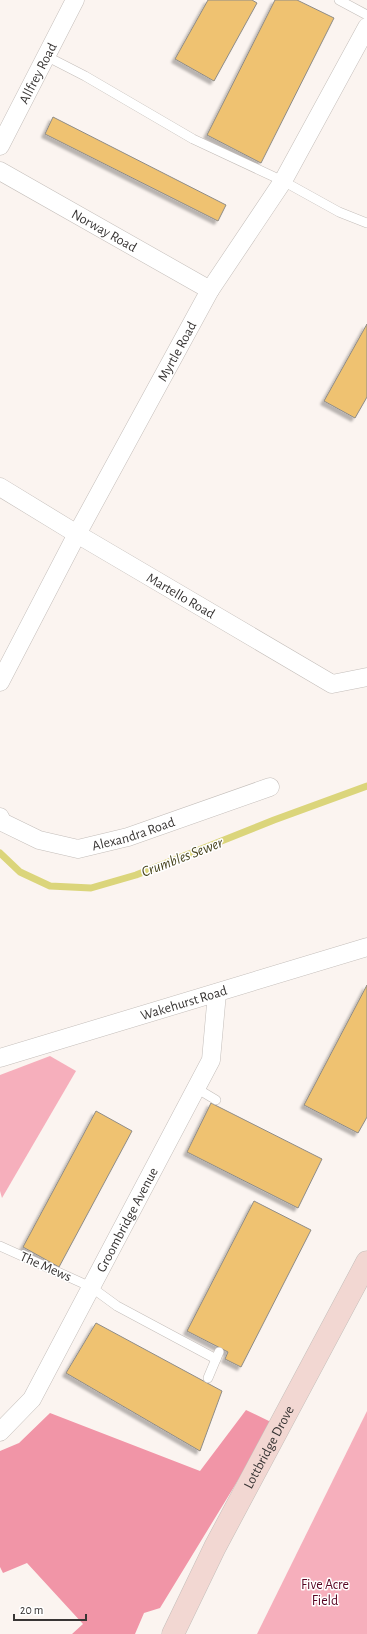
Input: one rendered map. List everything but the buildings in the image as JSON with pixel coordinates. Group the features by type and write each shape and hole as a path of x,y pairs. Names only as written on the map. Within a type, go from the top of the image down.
{"street":[{"name":"Allfrey Road","path":"0,146 75,0"},
{"name":"Myrtle Road","path":"0,682 77,534 210,290 284,181 367,27"},
{"name":"Norway Road","path":"0,171 210,290"},
{"name":"Martello Road","path":"0,487 332,684 367,678"},
{"name":"Alexandra Road","path":"0,817 2,822 40,840 78,849 128,837 270,787"},
{"name":"Wakehurst Road","path":"0,1058 367,947"},
{"name":"Groombridge Avenue","path":"0,1432 32,1399 211,1060 217,993"},
{"name":"Lottbridge Drove","path":"173,1634 215,1547 367,1262"}],"lane":[{"path":"339,0 367,15"},
{"path":"46,56 85,76 193,139 284,181 339,212 367,223"},
{"path":"196,1088 216,1100"},
{"name":"The Mews","path":"0,1246 91,1287 117,1306 217,1356 208,1378"}],"green space":[{"path":"50,1056 76,1071 2,1198 0,1191 0,1075"},
{"name":"Five Acre Field","path":"367,1411 367,1634 257,1634"}],"shaded area":[{"path":"246,1410 273,1423 160,1608 144,1613 135,1634 72,1634 83,1624 27,1563 3,1573 0,1567 0,1451 19,1443 50,1413 200,1471"}],"waterway":[{"name":"Crumbles Sewer","path":"0,853 20,872 50,886 91,888 136,875 274,820 367,786"}]}
